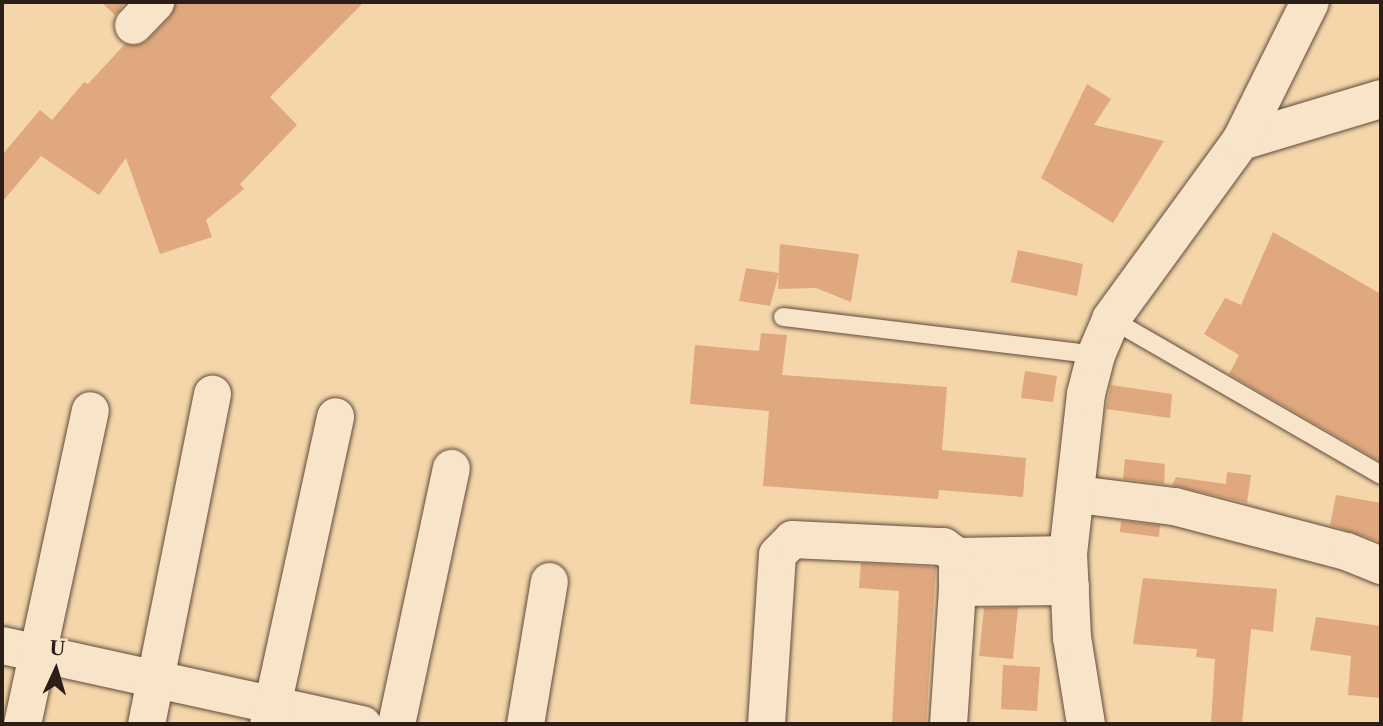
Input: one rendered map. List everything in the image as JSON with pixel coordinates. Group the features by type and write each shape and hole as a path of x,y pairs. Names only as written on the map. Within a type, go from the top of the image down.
{"street":[{"path":"1086,724 1072,638 1069,570 1086,394 1096,355 1111,319 1241,141 1310,2"},
{"path":"1241,141 1381,99"},
{"path":"146,724 212,394"},
{"path":"22,724 90,410"},
{"path":"270,714 335,416"},
{"path":"396,724 451,468"},
{"path":"1077,495 1174,506 1346,551 1381,565"},
{"path":"766,724 777,554 783,545 792,539 943,546 957,571 948,724"},
{"path":"957,571 1069,570"},
{"path":"525,724 550,581"},
{"path":"2,645 155,679 270,714 362,724"}],"lane":[{"path":"783,317 1096,355"},
{"path":"1111,319 1381,475"}],"building":[{"path":"101,2 126,2 115,15"},
{"path":"175,2 364,2 270,97 297,125 240,184 244,189 206,220 212,237 160,254 126,158 99,195 41,156 2,202 2,155 40,110 52,120 84,82 88,84 125,44 138,45 148,40 170,17"},
{"path":"1087,84 1111,99 1094,125 1164,141 1113,223 1041,178"},
{"path":"1273,232 1381,294 1381,462 1229,374 1239,355 1204,334 1225,298 1241,305"},
{"path":"780,244 859,254 851,302 816,288 778,289"},
{"path":"1018,250 1083,264 1077,296 1011,282"},
{"path":"746,268 779,273 770,306 739,301"},
{"path":"761,333 787,335 782,375 947,387 942,450 1026,458 1023,497 939,490 938,499 763,486 769,411 690,404 695,345 759,351"},
{"path":"1025,371 1057,376 1053,402 1021,398"},
{"path":"1111,385 1172,394 1170,418 1106,409"},
{"path":"1125,459 1165,464 1164,484 1123,479"},
{"path":"1227,472 1251,475 1247,503 1172,485 1176,477 1226,484"},
{"path":"1336,495 1381,503 1381,542 1330,525"},
{"path":"1121,521 1160,525 1159,537 1120,532"},
{"path":"861,563 936,567 926,724 892,724 899,591 859,588"},
{"path":"1143,578 1277,589 1273,632 1251,629 1242,724 1211,724 1215,659 1196,657 1197,649 1133,644"},
{"path":"1018,607 1013,659 979,656 984,608"},
{"path":"1316,617 1381,626 1381,698 1348,695 1351,656 1310,650"},
{"path":"1003,665 1040,667 1037,711 1001,709"}]}
